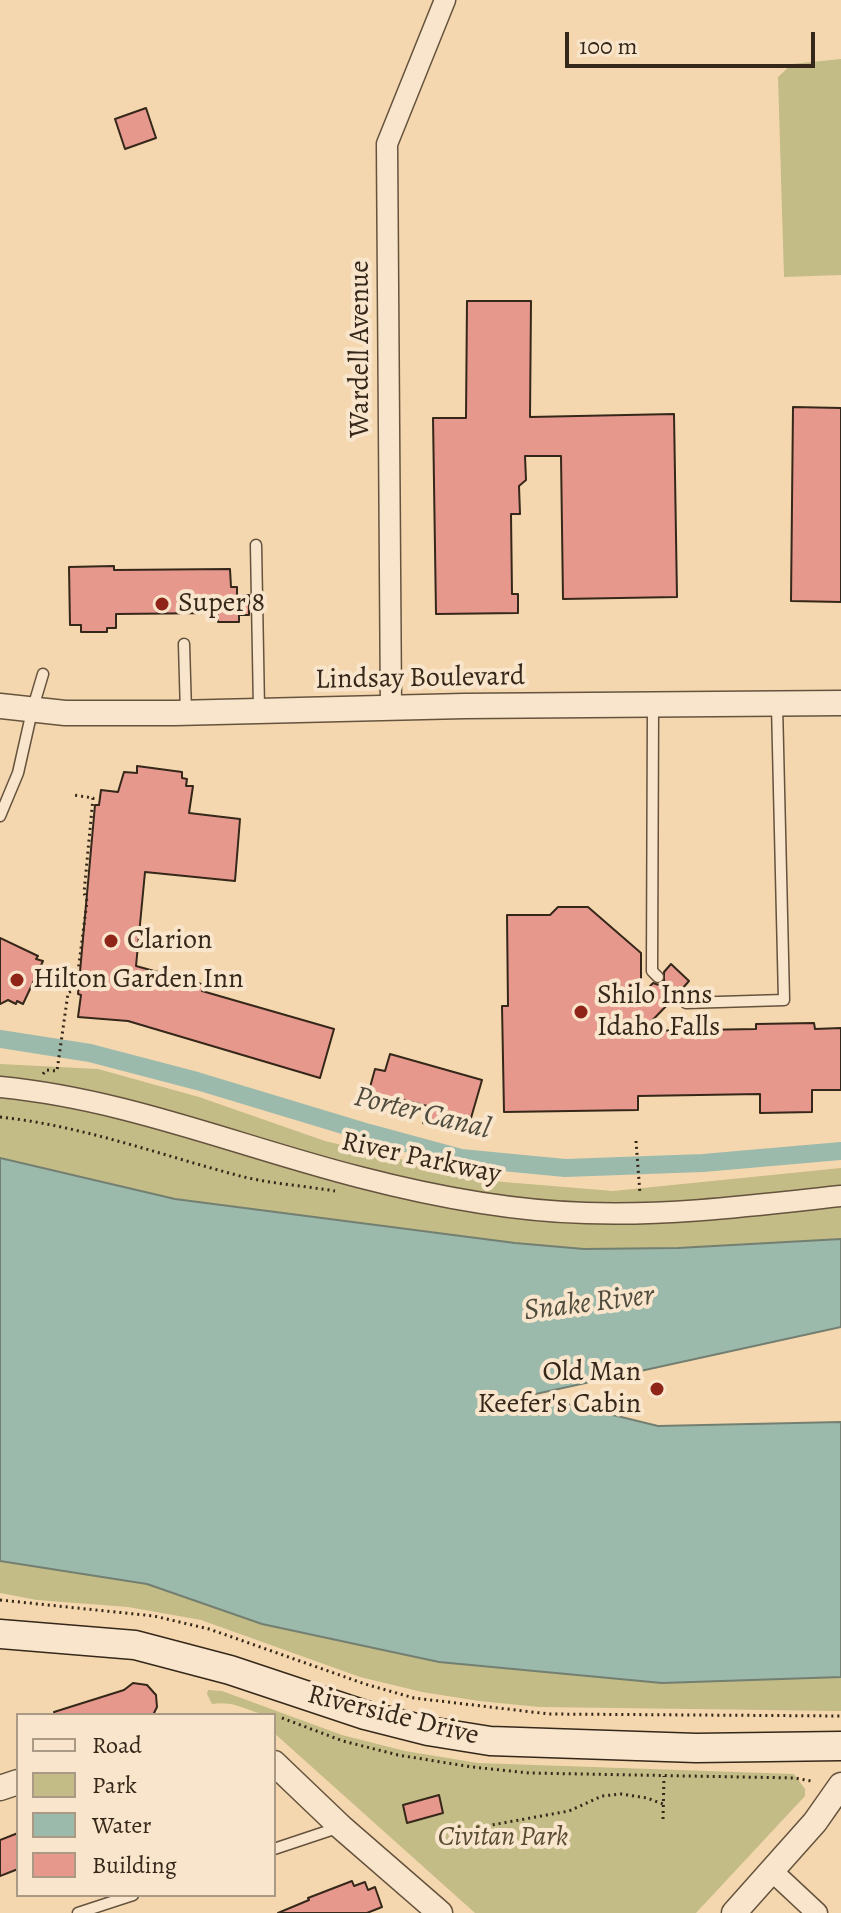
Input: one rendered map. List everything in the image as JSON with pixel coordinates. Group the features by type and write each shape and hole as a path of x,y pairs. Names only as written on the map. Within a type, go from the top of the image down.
{"main road":[{"name":"Riverside Drive","path":"0,1634 135,1645 230,1670 365,1715 428,1731 490,1741 696,1748 841,1746"}],"street":[{"name":"Wardell Avenue","path":"391,709 387,144 445,0"},
{"name":"Lindsay Boulevard","path":"0,706 32,711 186,713 841,703"},
{"name":"River Parkway","path":"0,1087 53,1092 105,1102 359,1177 494,1204 586,1213 696,1211 841,1196"},
{"path":"276,1765 341,1827 440,1913"},
{"path":"734,1913 815,1822 841,1785"},
{"path":"772,1871 817,1913"}],"lane":[{"path":"256,545 259,711"},
{"path":"184,644 186,713"},
{"path":"0,816 18,773 43,674"},
{"path":"676,995 686,1003 784,1000 777,704"},
{"path":"653,706 652,971 658,977"},
{"path":"276,1848 341,1827"},
{"path":"78,1913 127,1897"}],"path":[{"path":"57,1071 68,993 76,988 87,901 84,893 93,798 74,795"},
{"path":"636,1141 640,1194"},
{"path":"0,1600 154,1616 209,1629 414,1698 549,1714 841,1716"},
{"path":"663,1819 664,1776"},
{"path":"475,1828 569,1811 602,1796 621,1794 663,1804"}],"green space":[{"path":"841,59 841,275 784,277 778,77 792,64"},
{"path":"0,1064 98,1069 199,1097 325,1141 492,1181 613,1191 841,1168 841,1239 678,1248 584,1249 515,1243 175,1199 0,1158"},
{"path":"0,1561 147,1583 262,1624 439,1662 662,1683 841,1677 841,1711 539,1707 422,1692 360,1677 201,1620 128,1607 37,1600 0,1593"},
{"name":"Civitan Park","path":"208,1690 222,1691 342,1735 405,1751 478,1763 794,1774 805,1789 805,1796 696,1913 475,1913 276,1735 276,1713 258,1713 230,1704 212,1704"}],"water":[{"name":"Snake River","path":"0,1158 175,1199 515,1243 584,1249 678,1248 841,1239 841,1327 531,1395 658,1426 841,1422 841,1677 662,1683 439,1662 262,1624 147,1584 0,1561"}],"building":[{"path":"146,108 156,138 125,149 115,119"},
{"path":"467,301 531,301 530,417 674,414 677,597 563,599 561,456 525,456 526,480 519,486 520,514 511,514 512,594 518,594 518,613 436,614 433,418 466,418"},
{"path":"793,407 841,408 841,602 791,601"},
{"name":"Super 8","path":"114,566 114,570 230,569 231,587 237,587 237,596 249,595 249,615 239,615 239,622 218,622 218,613 116,614 116,628 107,628 107,632 81,632 81,625 70,625 69,567"},
{"name":"Clarion","path":"137,766 182,772 182,778 187,779 186,786 193,786 189,813 240,819 235,881 145,872 136,966 205,985 202,991 334,1029 320,1078 128,1021 78,1017 95,805 99,805 101,790 118,792 124,772 137,773"},
{"name":"Shilo Inns Idaho Falls","path":"558,907 588,907 641,953 641,996 653,983 659,985 664,982 664,972 671,964 689,981 682,989 670,989 668,995 671,1001 642,1031 756,1029 756,1024 814,1023 815,1029 841,1028 841,1090 812,1090 812,1112 760,1113 760,1094 638,1096 638,1110 504,1112 502,1006 508,1006 507,915 550,915"},
{"name":"Hilton Garden Inn","path":"0,938 43,961 23,1004 8,1000 0,1004"},
{"path":"390,1054 482,1080 471,1118 462,1115 458,1132 423,1123 427,1106 400,1099 397,1111 370,1104 373,1093 369,1091 375,1069 385,1071"},
{"path":"133,1683 147,1685 156,1695 154,1713 54,1712 124,1690"},
{"path":"439,1795 443,1813 407,1823 403,1805"},
{"path":"16,1834 16,1870 0,1876 0,1840"},
{"path":"352,1881 354,1886 365,1882 368,1890 375,1887 382,1907 367,1913 278,1913 308,1898"}],"waterway":[{"name":"Porter Canal","path":"0,1039 90,1053 461,1158 565,1168 703,1163 841,1151"}],"place":[{"name":"Super 8","path":"162,604"},
{"name":"Clarion","path":"111,941"},
{"name":"Hilton Garden Inn","path":"17,980"},
{"name":"Shilo Inns Idaho Falls","path":"581,1012"},
{"name":"Old Man Keefer's Cabin","path":"657,1389"}]}
